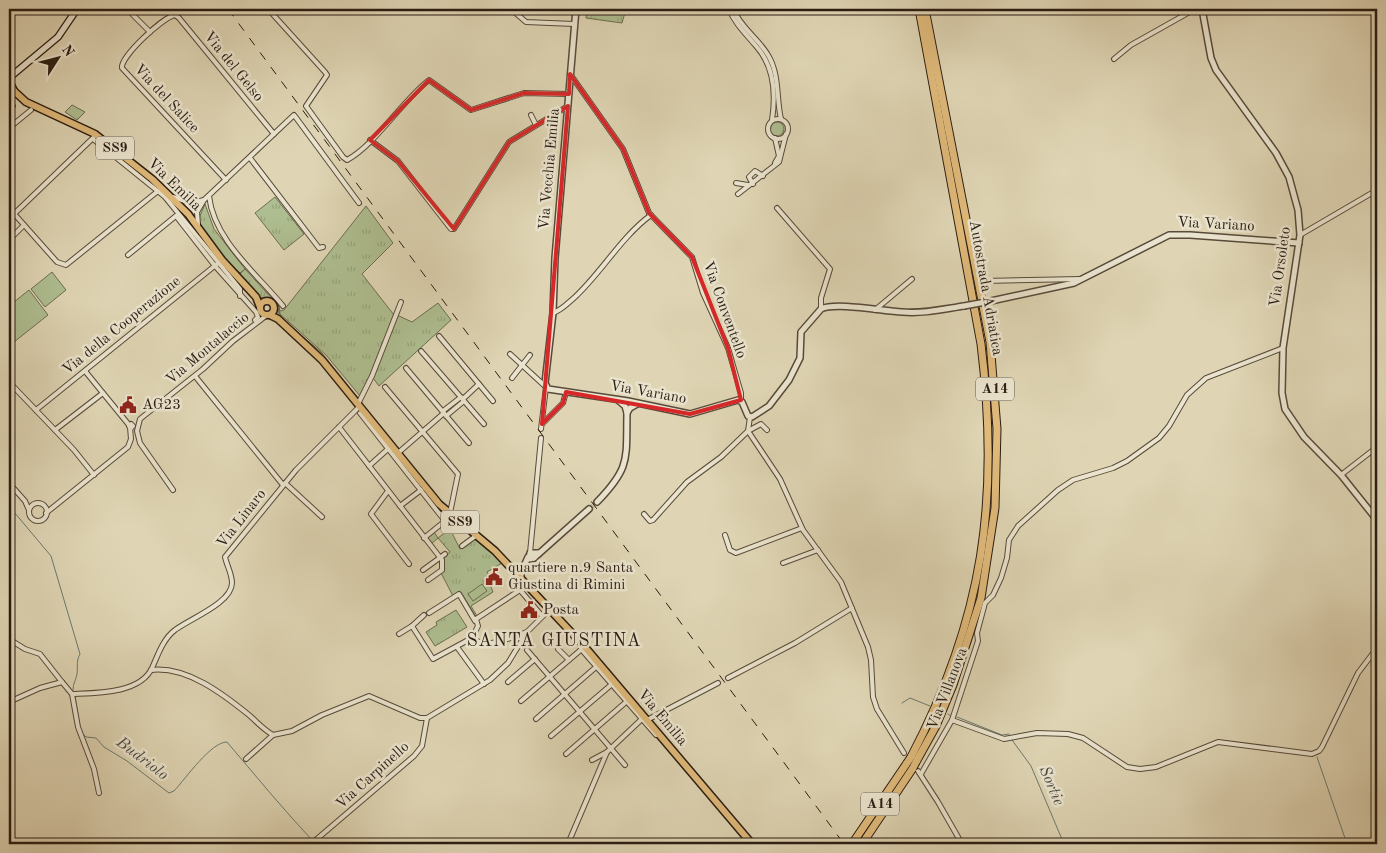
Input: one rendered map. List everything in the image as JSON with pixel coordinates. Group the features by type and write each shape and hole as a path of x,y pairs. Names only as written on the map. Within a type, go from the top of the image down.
{"highway":[{"name":"Autostrada Adriatica","path":"852,844 913,764 946,682 974,596 986,521 990,476 987,398 981,344 919,9"},
{"name":"Autostrada Adriatica","path":"862,844 936,726 953,685 981,598 995,508 997,429 990,342 925,9"}],"main road":[{"path":"69,21 72,9"},
{"path":"11,83 17,72 29,60 58,37 76,9"},
{"name":"Via Emilia","path":"11,83 9,99 26,102 94,136 171,196 180,213 218,263 256,297 271,303 270,313 322,360 359,408 398,453 437,506 450,513 495,551 583,648 752,844"},
{"name":"Via Emilia","path":"11,83 26,102"},
{"name":"Via Emilia","path":"256,297 260,309"},
{"path":"267,302 260,309 270,313"}],"street":[{"path":"127,9 150,32"},
{"path":"268,9 327,75 306,106 347,160 370,140 412,94 429,80 471,110 524,93 569,94"},
{"path":"511,9 526,22 574,24"},
{"name":"Via Vecchia Emilia","path":"546,387 554,313 554,258 576,9"},
{"path":"729,9 736,24 761,52 770,67 774,84 772,120 768,125 768,131 774,138 779,156 774,165 738,194"},
{"path":"733,9 740,23 765,50 773,64 776,74 781,120 787,126 781,159 762,175"},
{"path":"1114,59 1131,45 1195,9"},
{"name":"Via Orsoleto","path":"1202,9 1211,58 1216,70 1276,153 1289,178 1299,217 1300,235 1283,348 1282,393 1285,409 1304,437 1341,475 1377,520"},
{"name":"Via del Gelso","path":"150,32 170,16 178,17 274,134"},
{"name":"Via del Salice","path":"150,32 124,59 122,68 226,180"},
{"name":"Via Conventello","path":"570,74 623,149 650,215 683,245 694,261 703,293 728,348 741,392 741,400"},
{"path":"9,111 13,106"},
{"path":"370,140 398,161 451,229 454,229 509,142 568,106"},
{"path":"9,128 31,110"},
{"path":"196,234 197,212 204,200 294,115 359,202"},
{"path":"531,115 536,125"},
{"path":"772,120 781,120"},
{"path":"774,138 781,138 786,134"},
{"path":"14,214 94,136"},
{"path":"250,158 319,248 323,247"},
{"path":"132,166 180,213 196,234 206,252 218,263 240,296 257,315 255,320"},
{"path":"736,183 743,186 752,183"},
{"path":"9,208 57,262 66,265 158,191"},
{"path":"1300,235 1376,192"},
{"path":"171,196 191,203 204,200"},
{"path":"209,196 211,213 219,228 283,306"},
{"path":"750,416 756,416 769,406 784,387 800,358 801,332 821,309 821,298 830,269 777,208"},
{"path":"128,255 180,213"},
{"path":"554,313 562,308 589,282 630,232 650,215"},
{"path":"9,240 24,225"},
{"name":"Via Variano","path":"821,309 844,306 882,312 927,312 1056,288 1083,279 1169,235 1299,243"},
{"name":"Via della Cooperazione","path":"36,410 218,263"},
{"path":"873,311 912,279"},
{"name":"Via Variano","path":"983,281 1083,279"},
{"name":"Via Linaro","path":"72,694 106,693 126,688 151,670 169,636 228,593 232,585 226,562 226,554 252,526 284,484 359,408 401,302"},
{"path":"881,305 882,312"},
{"name":"Via Montalaccio","path":"260,309 260,320"},
{"name":"Via Montalaccio","path":"131,426 195,376 233,340 270,313"},
{"path":"439,336 493,401"},
{"name":"Via Villanova","path":"913,764 952,720 978,642 977,633 985,604 993,594 1001,578 1012,532 1058,490 1073,480 1113,468 1127,461 1159,438 1169,426 1187,395 1206,378 1283,348"},
{"path":"421,350 484,424"},
{"path":"510,354 546,387 542,426 564,403 566,392"},
{"path":"512,378 530,355"},
{"path":"406,368 469,443"},
{"path":"9,483 25,501 30,516 38,520 43,518 46,513 128,447 131,439 131,426 85,371"},
{"name":"Via Linaro","path":"195,376 222,412 284,484"},
{"path":"9,382 55,430 94,475"},
{"path":"398,453 479,384"},
{"path":"385,387 458,474 450,513"},
{"name":"Via Variano","path":"546,387 617,400 627,407 638,404 690,414 741,400"},
{"path":"55,430 103,393"},
{"path":"741,400 750,416 748,431 780,479 802,528 834,571 852,608 871,660 873,697 962,844"},
{"path":"597,502 619,478 624,466 627,407"},
{"name":"Via Emilia","path":"359,408 388,448 406,466 421,490 437,506"},
{"path":"140,419 137,431 140,443 173,490"},
{"path":"644,514 650,521 653,520 687,482 721,457 748,431 761,424 767,430"},
{"path":"339,427 440,558 443,568 428,580"},
{"path":"541,438 531,556 521,573 520,590 542,616"},
{"path":"1341,475 1377,447"},
{"path":"369,466 388,448"},
{"path":"284,484 322,517"},
{"path":"400,506 421,490"},
{"path":"388,491 371,514 409,564"},
{"path":"25,501 33,505"},
{"path":"29,510 33,505 40,503 45,506 55,507"},
{"path":"45,506 46,513"},
{"path":"424,538 445,521 437,506"},
{"path":"531,556 541,552 589,509"},
{"path":"725,535 730,550 736,553 802,528"},
{"path":"462,546 477,535"},
{"path":"783,563 818,550"},
{"path":"423,570 445,554"},
{"path":"475,621 478,617 520,590"},
{"path":"412,626 433,660 472,638 478,626 459,594 429,613"},
{"path":"728,678 795,643 852,608"},
{"path":"246,759 274,735 292,730 322,715 369,696 420,718 427,718 439,708 484,684 512,657 527,632 548,610"},
{"path":"399,634 424,615"},
{"path":"472,638 479,642 492,642 527,632"},
{"path":"12,640 25,649 40,654 72,694 78,728 94,769 99,792"},
{"path":"457,647 484,684"},
{"path":"521,701 583,648"},
{"name":"Via Emilia","path":"583,648 611,685 644,719 656,735"},
{"path":"952,720 1004,738 1037,733 1068,734 1083,738 1127,767 1156,767 1218,742 1316,754 1322,747 1358,674 1377,648"},
{"path":"558,649 569,660"},
{"path":"527,650 625,766"},
{"path":"508,682 535,659"},
{"path":"536,718 596,667"},
{"path":"151,670 170,670 198,681 232,703 274,735"},
{"path":"9,702 47,685 62,682"},
{"path":"592,760 611,749 644,719 718,683"},
{"path":"551,736 611,685"},
{"path":"566,754 626,702"},
{"name":"Via Carpinello","path":"311,844 419,751 422,746 427,718"},
{"path":"570,844 570,838 607,752"}],"highlighted area":[{"path":"570,74 623,149 649,213 692,257 728,348 741,400 690,414 566,392 563,403 542,424 568,106 509,142 454,229 398,161 370,140 429,80 471,110 524,93 569,94"}],"green space":[{"path":"587,9 626,9 622,23 586,18"},
{"path":"72,105 85,112 77,120 65,112"},
{"path":"777,122 782,124 784,129 782,134 777,136 772,134 770,129 772,124"},
{"path":"275,197 304,234 284,250 255,213"},
{"path":"205,204 214,229 245,269 240,273 209,241 201,226 199,218"},
{"path":"366,206 393,243 362,274 394,315 371,375 360,396 326,355 280,314 278,302 280,311 284,310"},
{"path":"245,269 276,303 281,318 321,352 359,399 319,352 279,317 275,302 259,297 240,274"},
{"path":"52,272 66,290 45,307 31,289"},
{"path":"29,290 48,315 9,346 9,306"},
{"path":"438,303 451,320 379,386 373,378 397,315 412,322"},
{"path":"450,529 460,549 477,538 502,563 487,572 491,579 489,582 493,592 471,606 476,617 461,592 453,596 441,573 444,567 442,559 450,552 438,538"},
{"path":"434,532 438,538 431,544 426,538"},
{"path":"482,584 487,591 473,601 468,594"},
{"path":"456,610 467,627 435,646 426,632 437,625 436,622"}],"waterway":[{"name":"Budriolo","path":"9,506 51,556 80,654 73,690"},
{"name":"Budriolo","path":"75,696 79,722"},
{"name":"Sortie","path":"902,703 910,698 930,706"},
{"name":"Sortie","path":"957,717 1002,735 1009,734"},
{"name":"Budriolo","path":"82,733 86,737 96,738 104,747 127,761 169,793 174,791 206,754 227,742 312,840"},
{"name":"Sortie","path":"1012,740 1031,766 1064,844"},
{"name":"Sortie","path":"1317,757 1347,844"},
{"name":"Budriolo","path":"545,844 567,844"}],"tunnel":[{"path":"589,509 597,502"}],"railway":[{"path":"228,9 844,844"}],"place":[{"name":"AG23","path":"128,405"},
{"name":"quartiere n.9 Santa Giustina di Rimini","path":"494,577"},
{"name":"Posta","path":"529,610"}],"district":[{"name":"SANTA GIUSTINA","path":"554,641"}]}
